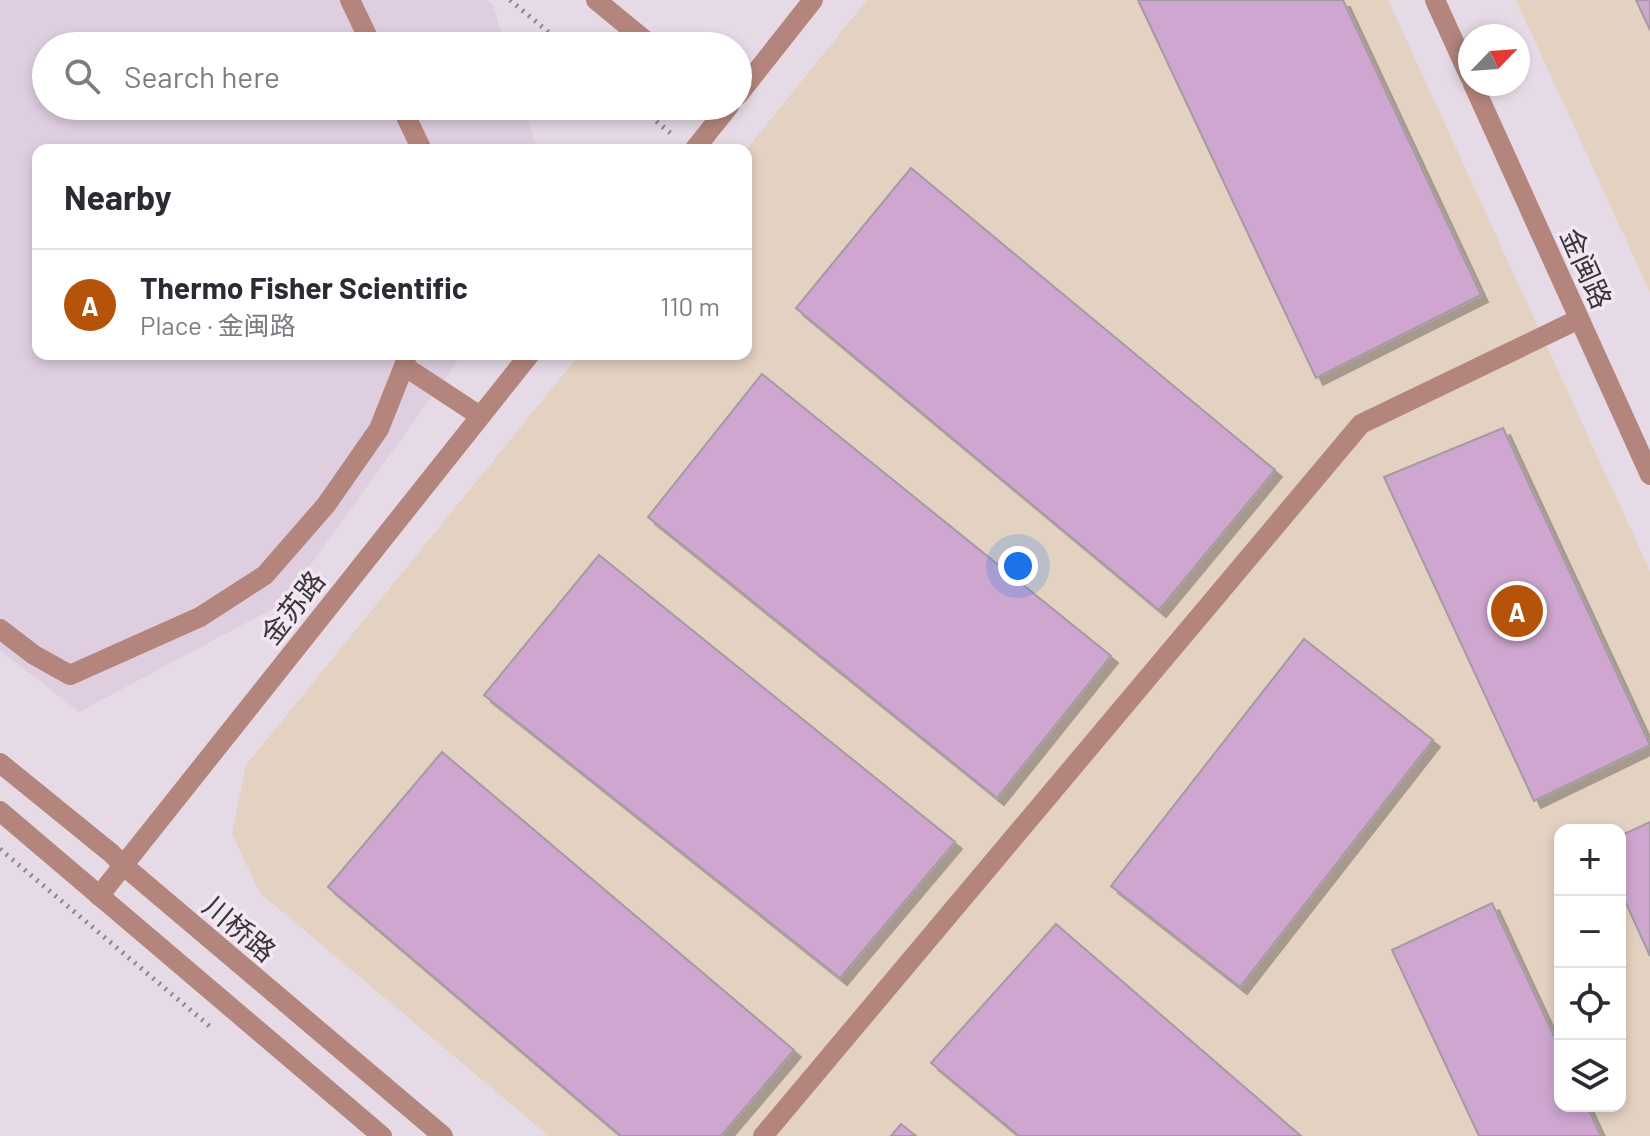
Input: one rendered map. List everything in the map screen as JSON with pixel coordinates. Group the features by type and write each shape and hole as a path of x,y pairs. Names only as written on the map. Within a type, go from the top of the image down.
{"street":[{"path":"350,0 365,32"},
{"path":"596,0 635,32"},
{"path":"752,76 813,0"},
{"path":"1435,0 1458,51"},
{"name":"金闽路","path":"1478,96 1650,475"},
{"path":"408,120 419,144"},
{"path":"689,144 714,120"},
{"path":"763,1136 1361,424 1579,319"},
{"path":"0,629 34,655 70,675 200,617 265,575 326,505 379,429 405,360 480,416"},
{"name":"金苏路","path":"99,896 525,360"},
{"name":"川桥路","path":"0,763 111,853 443,1136"},
{"path":"0,811 382,1136"}],"path":[{"path":"510,0 548,32"},
{"path":"655,120 685,144"},
{"path":"0,849 221,1037"}],"shaded area":[{"path":"0,0 487,0 493,5 501,32 32,32 32,120 528,120 535,144 32,144 32,360 457,360 283,603 79,712 0,650"},
{"path":"867,0 1388,0 1650,571 1650,1136 549,1136 260,893 232,834 246,765 575,360 752,360 751,144"},
{"path":"1516,0 1650,0 1650,292 1530,31 1530,24 1527,24"}],"building":[{"path":"1138,0 1343,0 1481,295 1316,378"},
{"path":"1636,0 1650,0 1650,30"},
{"path":"911,168 1275,470 1159,610 796,308"},
{"path":"762,374 1111,656 997,798 648,517"},
{"path":"1503,428 1650,745 1534,801 1384,477"},
{"path":"599,555 955,842 840,978 484,695"},
{"path":"1304,639 1433,740 1240,987 1111,886"},
{"path":"442,752 794,1050 721,1136 621,1136 328,887"},
{"path":"1650,822 1650,956 1626,903 1626,833"},
{"path":"1492,903 1554,1036 1554,1112 1590,1112 1601,1136 1479,1136 1392,950"},
{"path":"1056,924 1301,1136 1019,1136 931,1063"},
{"path":"901,1124 916,1136 891,1136"}],"place":[{"name":"Thermo Fisher Scientific","path":"1517,611"}]}
